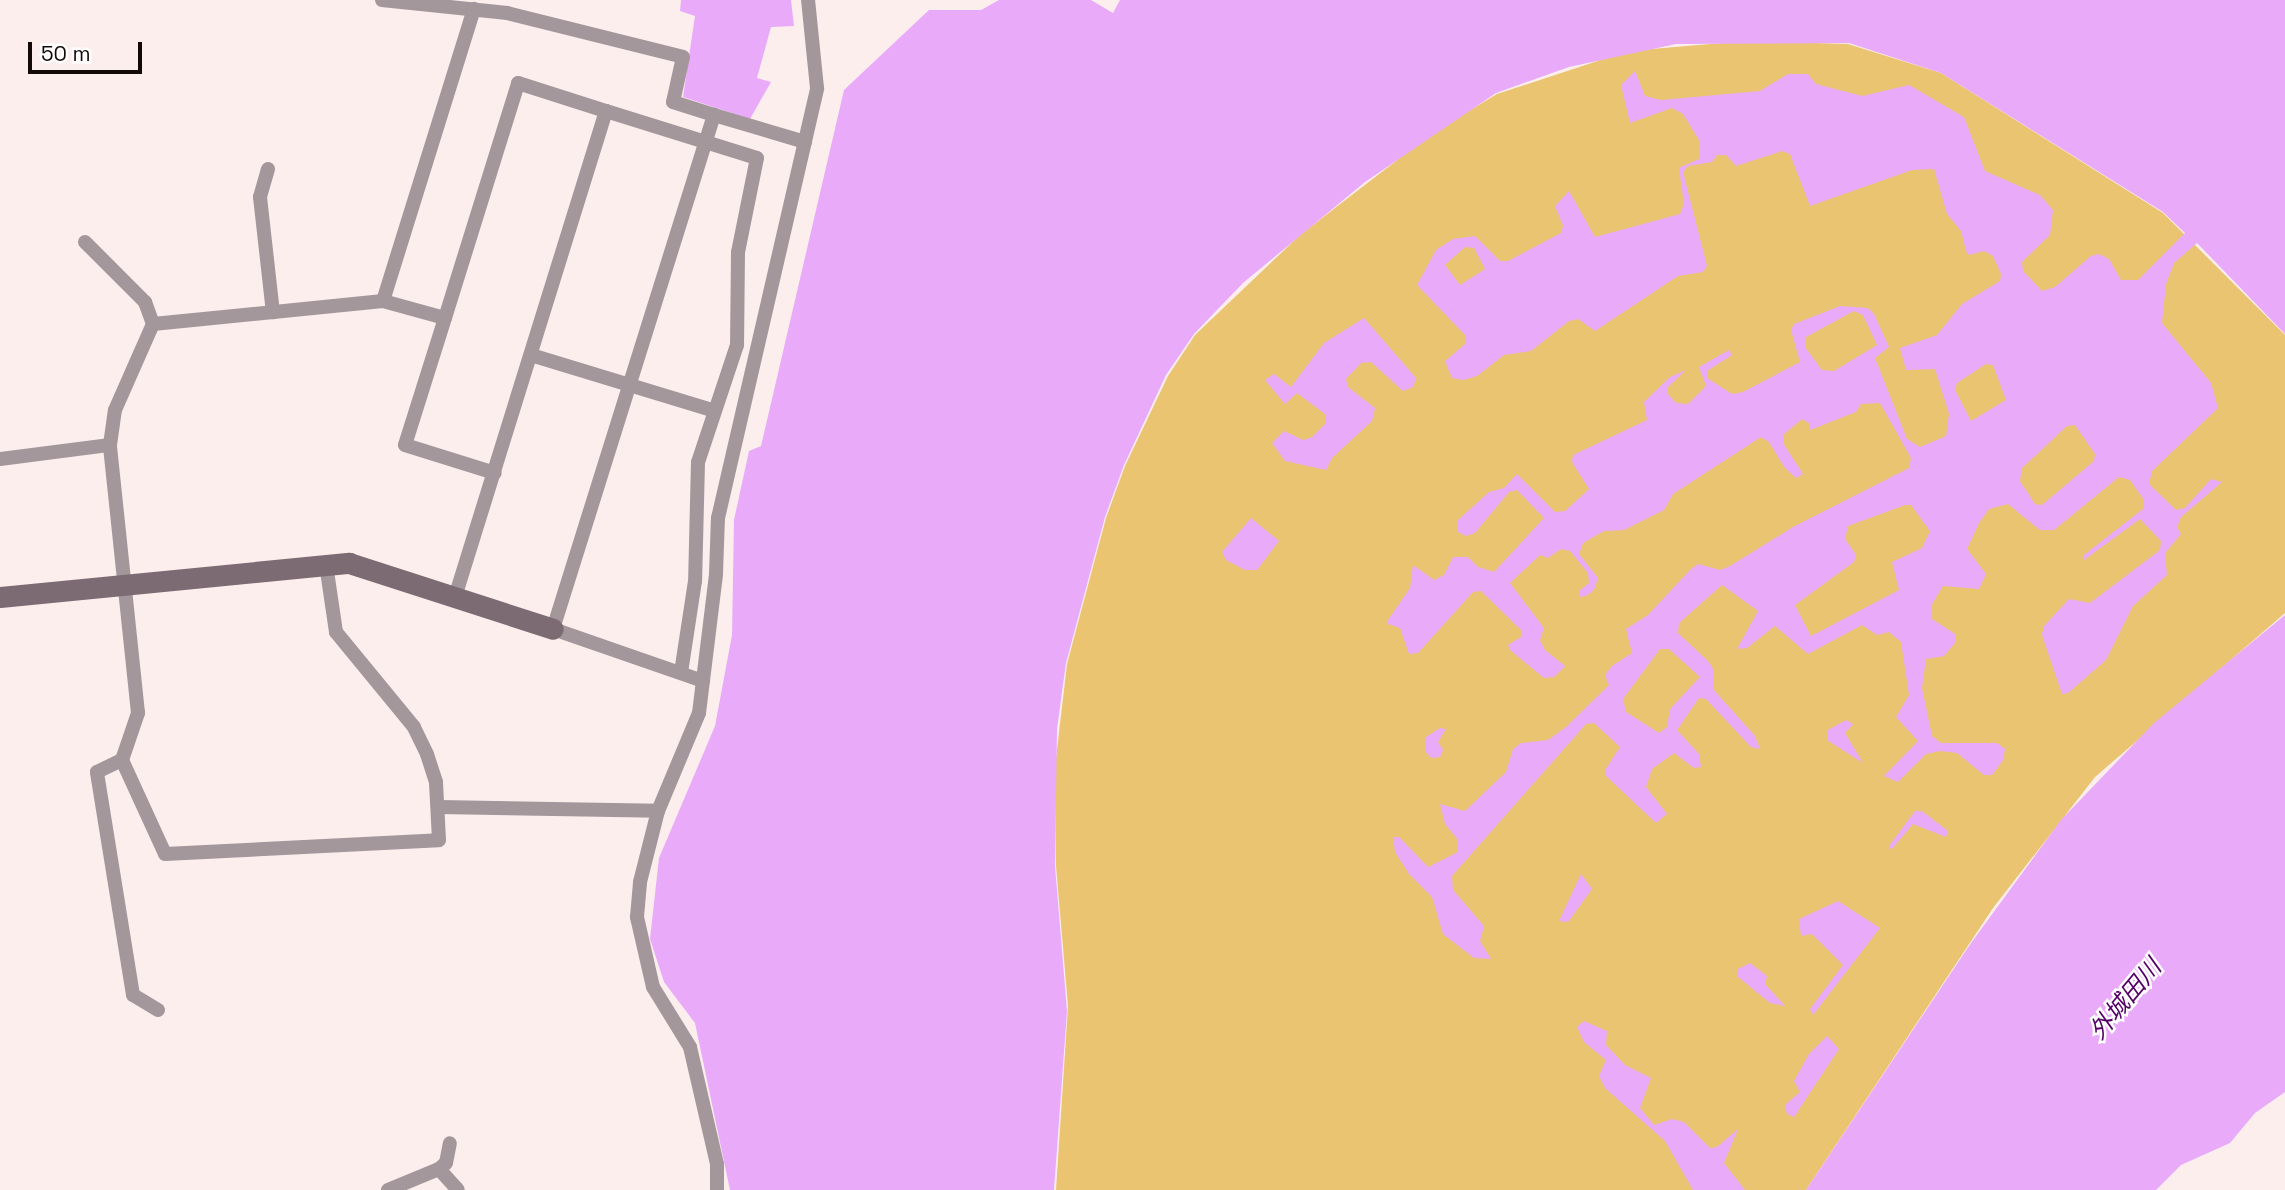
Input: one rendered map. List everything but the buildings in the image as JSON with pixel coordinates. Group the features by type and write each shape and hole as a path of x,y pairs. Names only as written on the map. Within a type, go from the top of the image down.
{"street":[{"path":"382,0 507,13 683,57 673,102 805,142"},
{"path":"716,1190 717,1164 690,1046 653,987 640,948 637,917 640,882 658,811 699,713 718,518 817,88 808,0"},
{"path":"383,301 474,9"},
{"path":"495,473 405,445 518,83 757,158 738,252 737,345 712,410 698,462 695,581 681,672"},
{"path":"455,597 606,111"},
{"path":"553,629 714,115"},
{"path":"268,169 260,197 273,312"},
{"path":"85,242 145,302 153,324 115,410 110,445 127,583 138,713 122,760 165,854 439,840 436,782 414,727 336,632 327,564"},
{"path":"153,324 383,301 445,318"},
{"path":"531,355 712,410"},
{"path":"0,459 110,445"},
{"path":"0,597 349,563 703,681"},
{"path":"122,760 97,772 133,995 158,1010"},
{"path":"439,807 658,811"},
{"path":"388,1190 439,1169 446,1163 450,1143"},
{"path":"439,1169 458,1190"}],"shaded area":[{"path":"1746,41 1848,44 1941,73 2163,213 2285,335 2285,613 2095,777 1993,908 1806,1190 1056,1190 1068,1006 1056,866 1055,767 1067,664 1106,518 1125,466 1168,376 1195,335 1300,235 1431,134 1497,94 1628,51"}],"water":[{"path":"681,0 791,0 794,26 771,27 757,78 771,82 750,119 683,97 695,16 680,11"},
{"path":"999,0 1091,0 1113,13 1120,0 2285,0 2285,334 2197,243 2174,263 2166,284 2162,323 2211,383 2218,408 2152,471 2149,484 2176,510 2185,508 2211,479 2222,482 2181,517 2177,527 2181,534 2165,553 2167,575 2133,606 2106,660 2068,693 2062,694 2042,635 2044,626 2069,599 2090,603 2160,550 2161,541 2140,519 2084,560 2084,555 2143,509 2144,500 2130,480 2119,477 2054,530 2040,530 2008,504 1989,509 1979,523 1967,549 1986,574 1979,589 1943,586 1932,604 1932,619 1955,634 1955,643 1944,656 1926,659 1922,688 1932,736 1941,743 1997,743 2005,749 2003,760 1992,775 1984,775 1957,753 1940,751 1926,754 1898,782 1884,776 1918,741 1896,717 1909,695 1901,642 1889,632 1877,635 1862,625 1808,654 1775,626 1747,648 1737,649 1758,611 1722,585 1679,623 1678,633 1709,662 1713,669 1713,689 1755,736 1760,749 1751,747 1706,699 1699,698 1677,730 1699,754 1701,767 1694,768 1674,753 1652,769 1646,787 1667,814 1656,823 1606,776 1605,770 1620,747 1594,723 1586,724 1452,876 1453,890 1484,926 1480,941 1491,959 1474,958 1443,934 1432,897 1409,874 1395,852 1393,837 1399,837 1428,867 1458,852 1458,840 1445,824 1440,804 1465,811 1506,772 1513,749 1521,743 1548,740 1566,727 1609,685 1605,675 1612,666 1632,653 1626,629 1648,615 1690,570 1698,564 1720,570 1730,566 1793,527 1909,468 1911,458 1880,403 1861,404 1856,412 1810,430 1810,424 1802,419 1783,435 1783,443 1803,474 1796,478 1785,468 1769,442 1761,437 1673,494 1664,510 1624,530 1604,531 1583,543 1579,554 1598,578 1594,590 1586,596 1580,597 1579,591 1589,583 1588,573 1570,551 1561,549 1548,558 1540,555 1510,583 1544,628 1540,640 1545,650 1565,666 1554,677 1544,678 1510,650 1508,645 1521,637 1521,630 1481,591 1473,592 1418,653 1409,654 1400,628 1388,624 1388,620 1410,588 1413,565 1434,580 1444,575 1453,557 1468,557 1478,567 1494,572 1544,518 1517,490 1509,492 1475,533 1466,536 1458,532 1458,520 1489,492 1504,488 1517,474 1555,512 1565,511 1589,489 1572,462 1573,455 1647,420 1644,402 1670,377 1686,370 1668,387 1667,393 1676,403 1688,404 1706,386 1699,367 1729,350 1732,355 1707,371 1707,378 1732,394 1743,392 1800,362 1791,330 1794,324 1840,306 1868,308 1874,314 1889,347 1875,358 1907,439 1920,447 1946,436 1949,414 1935,369 1906,370 1900,348 1937,335 1962,304 2000,281 2001,274 1993,256 1984,251 1969,255 1966,251 1961,231 1947,214 1934,169 1912,170 1810,206 1790,154 1782,151 1736,166 1726,155 1717,155 1712,162 1688,166 1683,172 1707,266 1703,272 1678,276 1595,331 1578,319 1569,321 1531,351 1504,355 1477,376 1463,380 1452,378 1445,361 1465,344 1465,335 1417,285 1436,250 1453,239 1475,236 1500,261 1508,261 1561,233 1563,226 1555,206 1569,191 1595,237 1680,214 1684,204 1679,168 1699,159 1699,140 1683,114 1672,108 1630,123 1621,85 1635,71 1645,96 1661,100 1760,91 1788,74 1808,74 1816,84 1862,96 1909,85 1964,117 1985,171 2040,195 2053,210 2050,235 2022,262 2023,271 2042,291 2055,287 2091,256 2099,254 2109,259 2121,280 2138,280 2185,233 2163,212 1941,73 1849,43 1676,44 1569,67 1496,93 1365,182 1243,283 1194,334 1166,375 1124,465 1105,517 1066,663 1057,729 1055,866 1067,1011 1054,1190 730,1190 695,1023 664,982 650,939 659,858 715,726 732,635 734,520 749,451 761,446 844,90 929,10 981,10","holes":["1465,247 1474,248 1485,269 1460,285 1445,265","1854,311 1863,315 1877,345 1834,371 1822,370 1805,347 1806,337","1986,364 1993,365 2006,400 1971,421 1955,390 1957,383","2075,425 2095,454 2094,461 2042,505 2035,504 2020,481 2022,468 2067,426","1905,505 1911,505 1930,531 1922,548 1892,562 1899,590 1811,636 1795,605 1854,562 1856,555 1845,539 1848,526","1660,649 1669,649 1700,677 1670,709 1667,727 1659,733 1626,712 1623,699"]},
{"path":"1364,318 1416,378 1413,387 1403,391 1371,362 1361,363 1346,379 1348,387 1375,408 1372,421 1332,458 1326,470 1285,461 1272,443 1284,431 1303,440 1312,437 1325,424 1325,414 1297,393 1285,404 1265,380 1274,374 1291,387 1324,343"},
{"path":"1251,518 1279,541 1257,570 1245,570 1226,560 1222,552"},
{"name":"外城田川","path":"2285,615 2285,1092 2255,1113 2230,1143 2181,1165 2156,1190 1806,1190 1971,943 2061,820 2154,723"},
{"path":"1846,720 1853,724 1845,733 1863,763 1827,740 1828,730"},
{"path":"1440,728 1446,729 1438,742 1443,750 1440,757 1431,758 1425,751 1426,737"},
{"path":"1915,811 1922,811 1948,831 1946,837 1913,824 1891,850 1889,846"},
{"path":"1581,874 1592,889 1568,922 1559,921"},
{"path":"1838,901 1880,928 1813,1015 1810,1009 1843,965 1812,934 1801,936 1799,919"},
{"path":"1750,963 1767,976 1765,984 1785,1006 1770,1003 1737,976 1738,969"},
{"path":"1584,1021 1607,1031 1606,1045 1625,1065 1651,1078 1640,1108 1654,1125 1672,1119 1684,1122 1710,1148 1717,1147 1738,1129 1724,1163 1745,1190 1693,1190 1665,1141 1605,1088 1599,1076 1606,1060 1584,1042 1577,1027"},
{"path":"1827,1036 1839,1049 1794,1117 1787,1114 1785,1105 1800,1092 1794,1081 1809,1054"}]}
